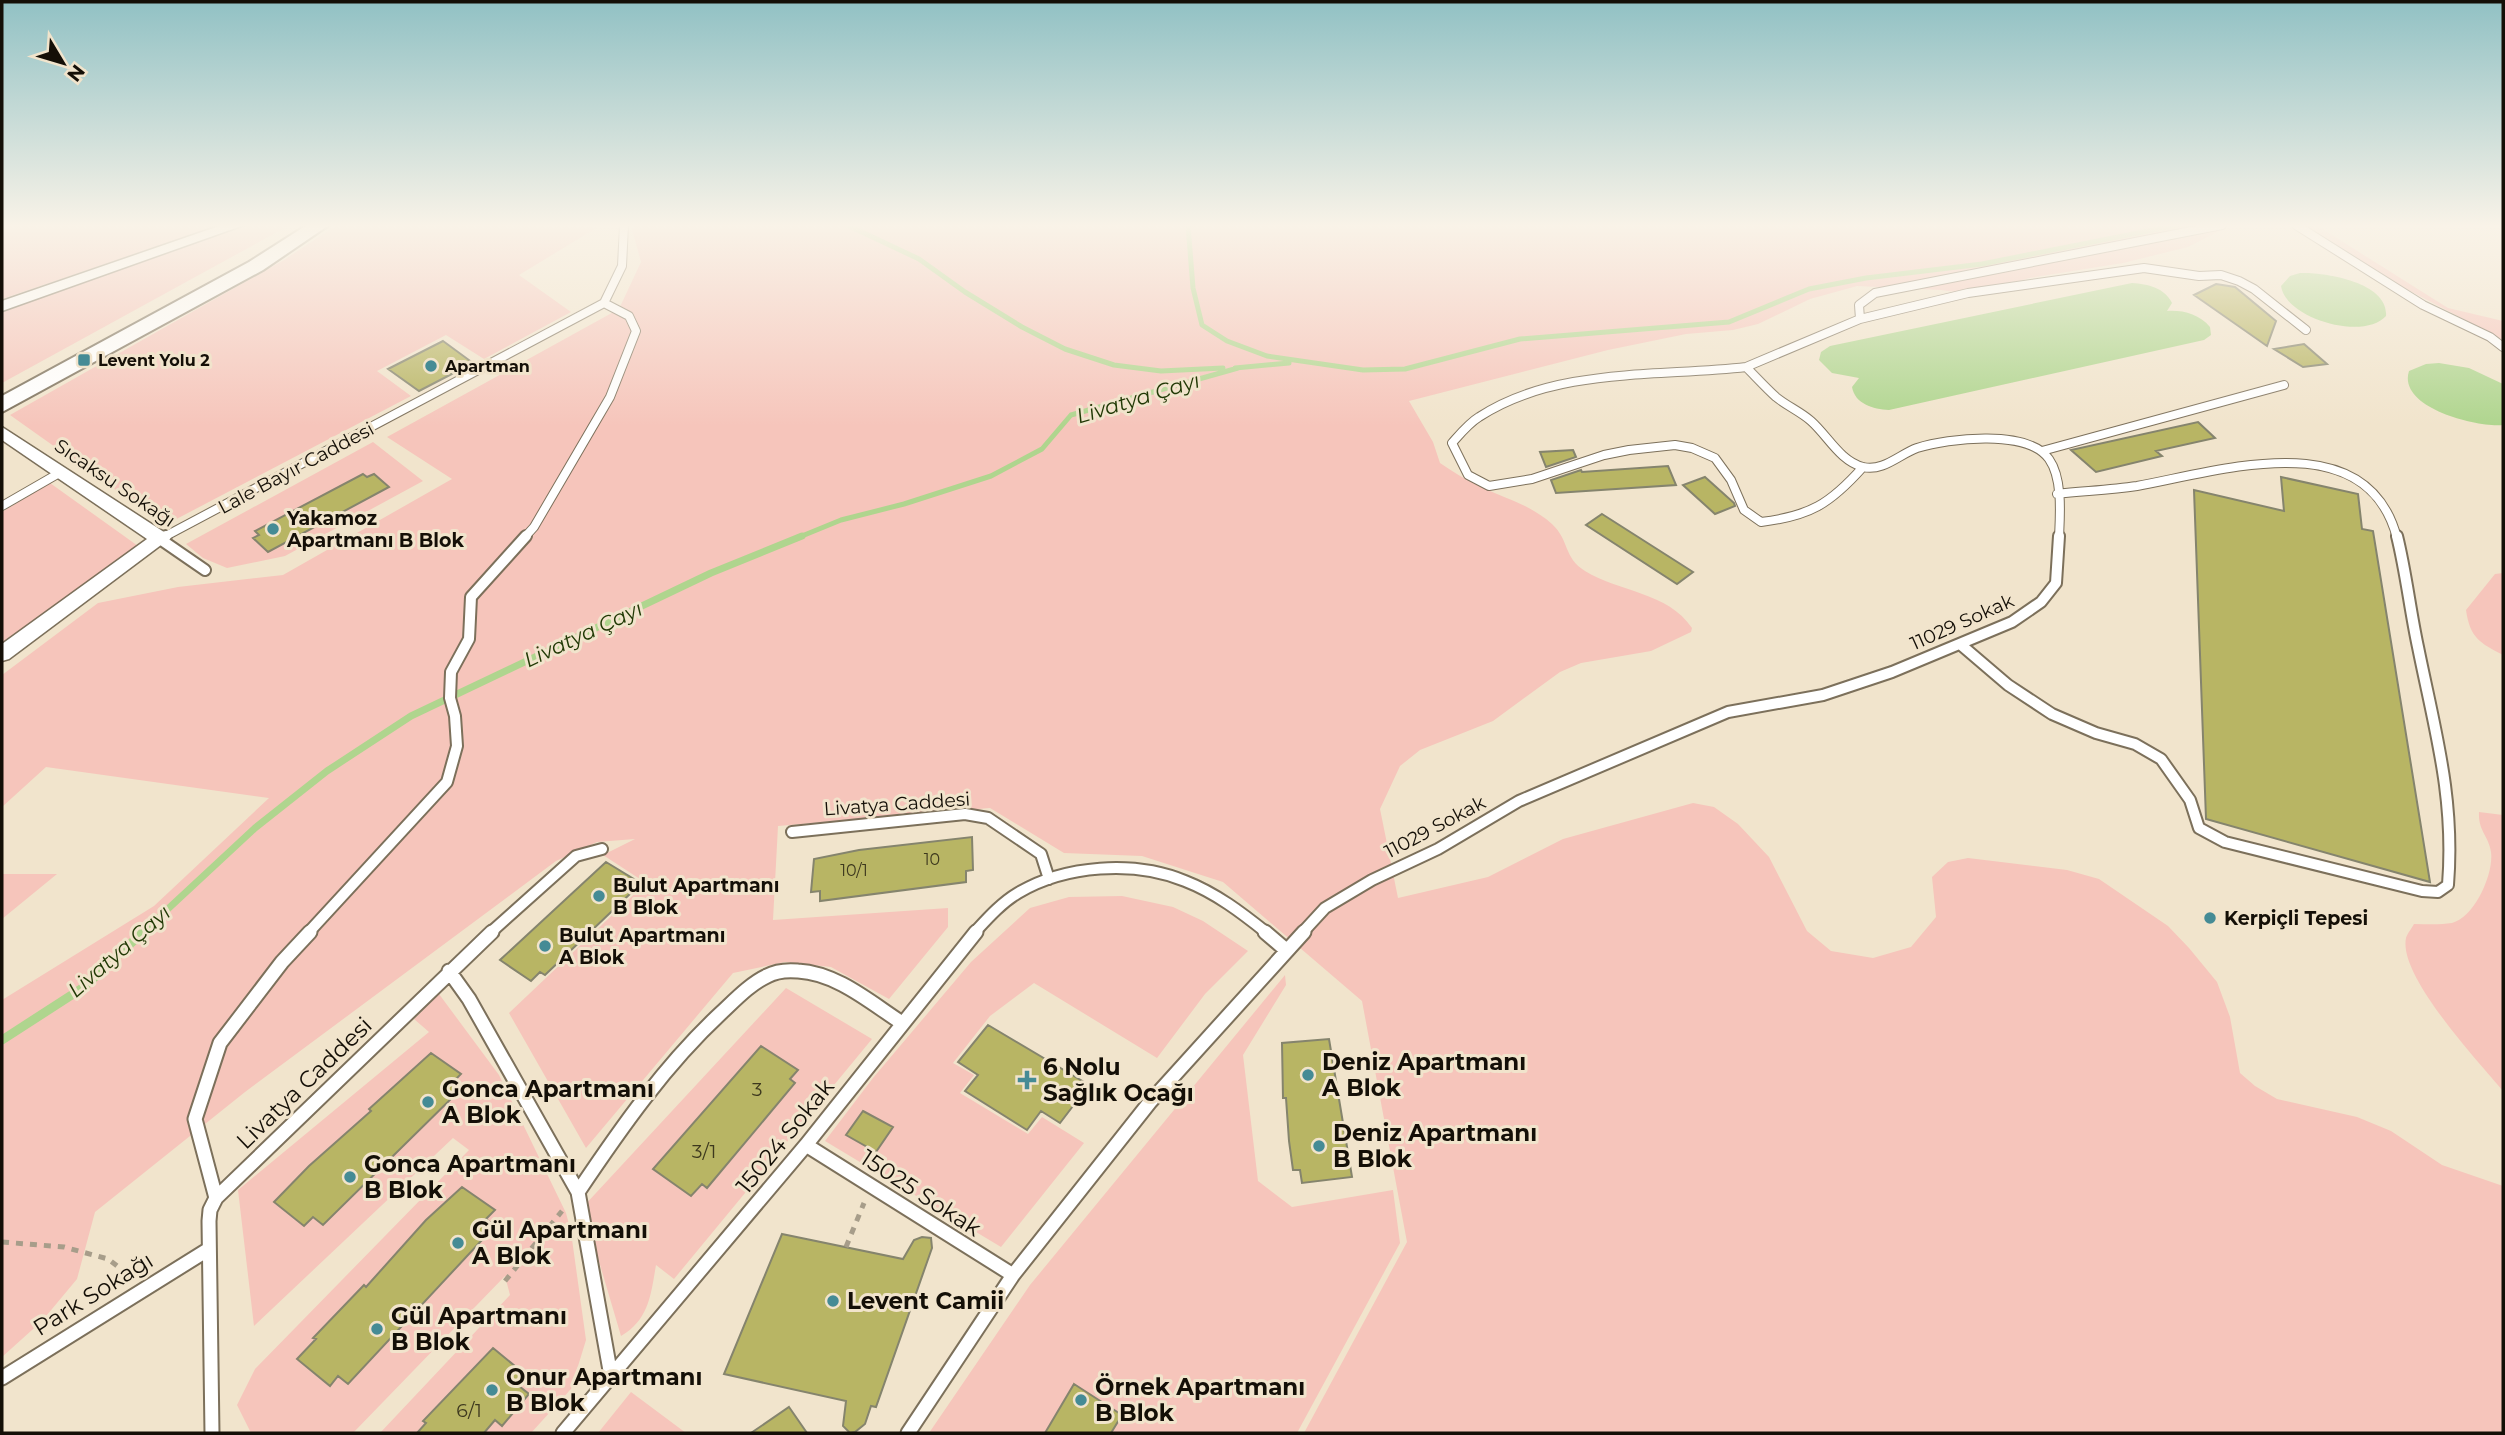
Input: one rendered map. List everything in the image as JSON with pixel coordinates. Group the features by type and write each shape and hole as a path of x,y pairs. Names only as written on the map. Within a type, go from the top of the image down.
{"street":[{"path":"2,306 43,292"},
{"path":"2,390 182,292"},
{"path":"2,405 209,292"},
{"name":"Sıcaksu Sokağı","path":"2,432 160,540"},
{"name":"Lale Bayır Caddesi","path":"2,654 160,540"}],"lane":[{"path":"212,1433 209,1249 210,1210 216,1198 195,1119 220,1043 282,962 447,782 457,746 455,716 450,698 451,672 469,639 471,597 534,527 610,397 636,331 629,316 604,303 611,292"},
{"path":"1860,319 1859,305 1880,292"},
{"path":"1863,467 1839,494 1823,507 1796,518 1761,522 1744,510 1731,480 1715,458 1692,448 1675,445 1629,450 1604,455 1532,479 1489,486 1468,475 1452,443 1462,428 1499,406 1549,387 1616,377 1746,367 1860,319 1975,292"},
{"path":"2258,292 2306,330"},
{"path":"2402,292 2423,305 2490,337 2503,347"},
{"name":"Lale Bayır Caddesi","path":"160,540 604,303"},
{"path":"1746,367 1777,398 1811,421 1843,456 1863,467 1879,467 1918,448 1984,438 2023,441 2042,452 2093,435 2284,385"},
{"name":"11029 Sokak","path":"908,1433 1013,1275 1150,1102 1325,908 1372,880 1438,849 1519,801 1702,721 1728,712 1823,695 1892,672 2012,622 2041,602 2056,583 2060,516 2055,472 2042,452"},
{"path":"1960,644 2008,685 2052,714 2096,733 2135,744 2161,759 2190,800 2195,822 2207,834 2225,842 2422,891 2438,892 2448,885 2451,837 2441,755 2398,547 2386,508 2377,493 2360,478 2345,471 2323,466 2278,463 2232,468 2110,490 2057,494"},
{"path":"2,506 61,472"},
{"name":"Sıcaksu Sokağı","path":"160,540 205,570"},
{"name":"Livatya Caddesi","path":"792,832 965,814 988,818 1041,854 1049,879"},
{"name":"Livatya Caddesi","path":"216,1198 449,971 576,856 602,849"},
{"path":"1049,879 1077,872 1108,869 1161,873 1202,888 1230,905 1251,919 1286,950"},
{"name":"15024 Sokak","path":"563,1433 806,1145 990,916 1018,893 1049,879"},
{"path":"449,971 469,999 578,1192 611,1376"},
{"path":"578,1192 638,1105 672,1063 709,1023 762,979 781,971 806,972 829,978 902,1023"},
{"name":"15025 Sokak","path":"806,1145 1013,1275"},
{"name":"Park Sokağı","path":"2,1378 209,1249"}],"path":[{"path":"846,1247 871,1185"},
{"path":"505,1280 578,1192"},
{"path":"2,1242 64,1247 108,1258 146,1288"}],"shaded area":[{"path":"2,292 23,292 2,299"},
{"path":"51,292 168,292 2,383 2,309"},
{"path":"227,292 543,292 571,312 484,359 446,335 377,371 411,396 165,525 10,415"},
{"path":"627,292 1835,292 1810,299 1758,324 1733,330 1686,334 1608,350 1409,401 1433,442 1440,463 1472,483 1535,511 1558,530 1578,566 1598,578 1670,607 1692,628 1691,632 1651,651 1581,663 1560,672 1493,721 1420,750 1400,766 1380,809 1398,898 1488,877 1563,839 1693,803 1714,807 1738,824 1769,857 1807,931 1831,951 1873,958 1911,947 1936,917 1932,877 1948,862 1968,858 2067,870 2099,879 2168,926 2217,982 2230,1017 2240,1073 2255,1086 2277,1099 2357,1117 2391,1131 2442,1165 2503,1186 2503,1433 1304,1433 1407,1242 1362,1001 1223,882 1142,856 1064,853 990,808 778,826 773,920 948,908 948,927 889,999 831,967 785,962 733,973 586,1148 509,1013 646,883 603,855 635,839 597,842 556,861 245,1092 95,1212 77,1279 42,1321 2,1357 2,1000 154,906 269,798 46,767 2,807 2,675 98,603 178,587 283,575 452,479 387,437 619,309"},
{"path":"1956,292 1987,292 1978,295"},
{"path":"2089,292 2162,292 2172,303 2167,311 2196,316 2210,327 2211,335 2204,340 1889,410 1871,407 1861,401 1852,387 1859,378 1832,373 1819,360 1821,352 1830,346"},
{"path":"2283,292 2373,292 2384,304 2386,316 2375,323 2361,326 2327,323 2296,308"},
{"path":"2412,292 2423,292 2448,308 2503,321 2503,340"},
{"path":"2439,363 2469,368 2503,384 2503,425 2459,419 2427,405 2415,395 2409,384 2409,371 2426,364"},
{"path":"373,442 423,481 285,556 227,568 203,558 186,544"},
{"path":"50,483 138,546 2,645 2,512"},
{"path":"2503,573 2503,655 2477,638 2470,627 2466,610 2495,574"},
{"path":"2479,812 2503,815 2503,1091 2442,1018 2414,974 2407,954 2406,938 2414,924 2452,923 2468,912 2481,893 2489,871 2491,852 2480,824"},
{"path":"2,874 57,874 2,919"},
{"path":"1122,896 1173,907 1203,921 1248,951 1205,994 1157,1058 1034,983 990,1016 953,1063 974,1075 960,1093 1028,1134 1042,1117 1084,1143 1001,1247 825,1141 873,1078 971,962 1030,908 1069,897"},
{"path":"1285,975 1286,985 1243,1055 1258,1181 1292,1207 1393,1190 1400,1243 1297,1433 929,1433 1030,1285"},
{"path":"786,988 872,1039 674,1279 656,1265 650,1296 643,1314 630,1330 621,1336 583,1207"},
{"path":"439,994 499,1075 566,1213 586,1340 571,1389 531,1433 380,1433 510,1295 505,1276 353,1433 251,1433 237,1405 255,1369 469,1150 453,1138 254,1326 238,1190 429,1032 414,1019"},
{"path":"631,1392 686,1433 598,1433"}],"building":[{"path":"2200,292 2241,292 2276,321 2267,346 2194,295"},
{"name":"Apartman","path":"443,341 473,363 419,391 388,369"},
{"path":"2304,344 2327,364 2303,367 2274,349"},
{"path":"2198,422 2215,438 2156,451 2162,456 2096,472 2071,450"},
{"path":"1573,450 1576,457 1546,467 1540,452"},
{"path":"1668,466 1676,485 1556,493 1551,480 1581,470"},
{"path":"363,474 367,477 374,474 389,487 268,552 253,538 259,535 255,531"},
{"path":"1705,477 1735,506 1715,514 1683,485"},
{"path":"2281,477 2358,494 2362,529 2373,531 2430,882 2206,819 2194,490 2284,511"},
{"path":"1602,514 1693,572 1677,584 1586,525"},
{"path":"972,837 973,870 966,871 966,882 820,901 820,891 811,892 814,859 859,850"},
{"path":"606,862 637,881 628,890 632,892 545,975 540,972 531,981 500,960"},
{"name":"6 Nolu Sağlık Ocağı","path":"988,1025 1089,1085 1060,1123 1041,1111 1027,1130 965,1091 978,1075 958,1062"},
{"path":"1329,1039 1352,1177 1302,1183 1300,1170 1293,1170 1286,1098 1283,1098 1282,1043"},
{"path":"761,1046 798,1070 790,1079 795,1083 707,1188 702,1184 691,1196 653,1169"},
{"path":"431,1053 461,1074 454,1081 462,1088 323,1225 313,1217 304,1226 274,1202 309,1166 371,1111 369,1109"},
{"path":"863,1111 893,1127 876,1152 846,1135"},
{"path":"462,1187 495,1210 486,1219 495,1226 348,1384 338,1376 330,1386 297,1359 316,1339 313,1338 364,1285 366,1287 426,1220"},
{"name":"Levent Camii","path":"782,1234 903,1259 914,1240 931,1238 932,1248 876,1407 871,1406 865,1424 855,1432 850,1433 843,1426 846,1401 724,1374"},
{"name":"Onur Apartmanı B Blok","path":"493,1348 527,1376 519,1386 529,1394 502,1426 495,1420 484,1433 417,1433 426,1423 423,1421"},
{"name":"Örnek Apartmanı B Blok","path":"1074,1384 1122,1415 1111,1433 1045,1433"},
{"path":"789,1407 807,1433 751,1433"}],"waterway":[{"name":"Livatya Çayı","path":"965,292 1022,327 1065,349 1114,365 1161,371 1223,368"},
{"name":"Livatya Çayı","path":"1194,292 1202,325 1227,341 1267,356 1363,370 1405,369 1520,339 1729,322 1802,292"},
{"name":"Livatya Çayı","path":"1235,368 1289,363"},
{"name":"Livatya Çayı","path":"797,538 841,520 904,504 991,476 1042,449 1071,415 1238,368"},
{"name":"Livatya Çayı","path":"142,933 255,828 327,771 411,716 711,573 802,536"},
{"name":"Livatya Çayı","path":"2,1040 84,987 143,932"}],"place":[{"name":"Levent Yolu 2","path":"84,360"},
{"name":"Apartman","path":"431,366"},
{"name":"Yakamoz Apartmanı B Blok","path":"273,529"},
{"name":"Bulut Apartmanı B Blok","path":"599,896"},
{"name":"Kerpiçli Tepesi","path":"2210,918"},
{"name":"Bulut Apartmanı A Blok","path":"545,946"},
{"name":"Deniz Apartmanı A Blok","path":"1308,1075"},
{"name":"6 Nolu Sağlık Ocağı","path":"1027,1080"},
{"name":"Gonca Apartmanı A Blok","path":"428,1102"},
{"name":"Deniz Apartmanı B Blok","path":"1319,1146"},
{"name":"Gonca Apartmanı B Blok","path":"350,1177"},
{"name":"Gül Apartmanı A Blok","path":"458,1243"},
{"name":"Levent Camii","path":"833,1301"},
{"name":"Gül Apartmanı B Blok","path":"377,1329"},
{"name":"Onur Apartmanı B Blok","path":"492,1390"},
{"name":"Örnek Apartmanı B Blok","path":"1081,1400"}]}
